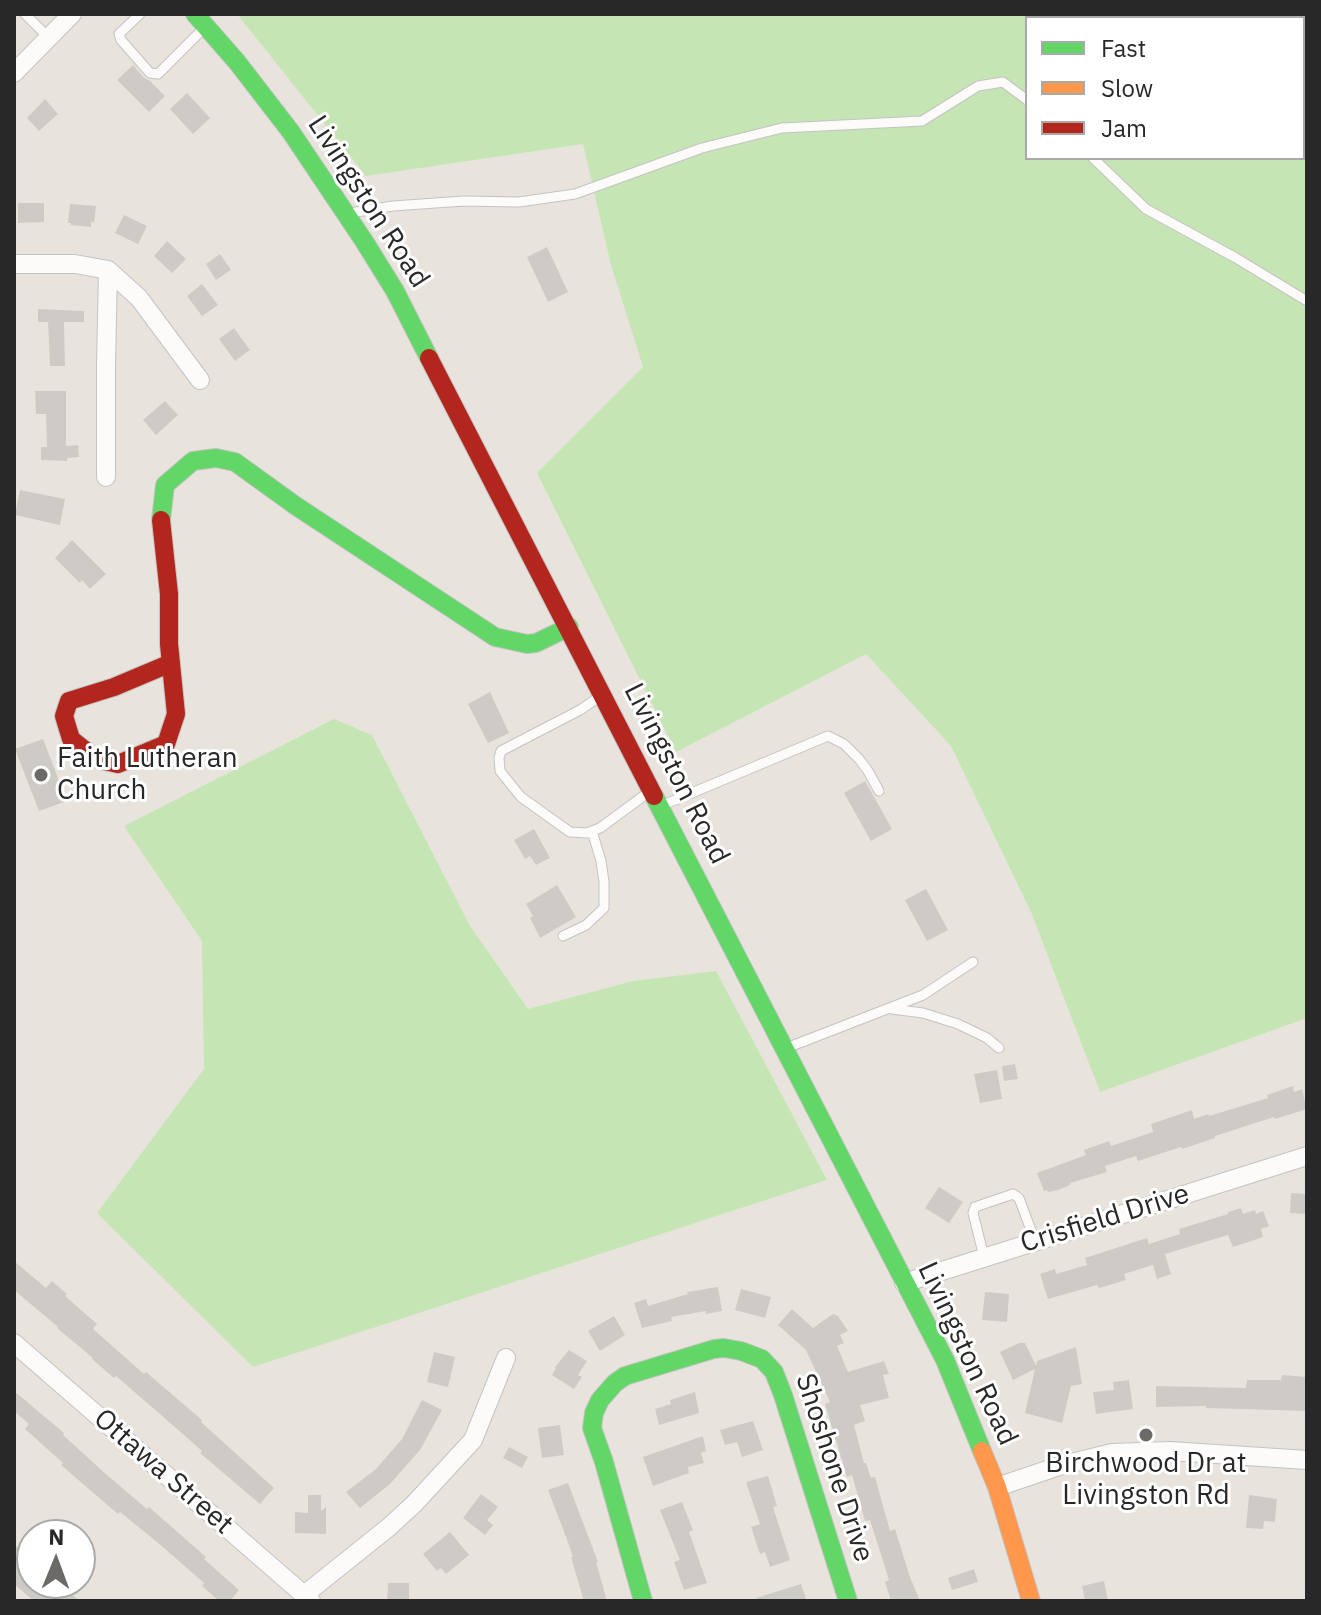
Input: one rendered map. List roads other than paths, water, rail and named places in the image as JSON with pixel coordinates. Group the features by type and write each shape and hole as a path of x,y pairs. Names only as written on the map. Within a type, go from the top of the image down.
{"main road":[{"name":"Livingston Road","path":"200,20 291,132 364,241 401,304 945,1360 997,1487 1031,1601"},
{"path":"171,663 114,687 69,701 64,716 71,739 96,759 118,764 166,744 176,714 161,521 165,485 193,461 216,458 235,462 296,506 495,637 536,643 569,627"},
{"name":"Shoshone Drive","path":"643,1601 592,1428 594,1413 600,1400 625,1376 714,1349 732,1349 762,1359 774,1372 848,1601"}],"street":[{"path":"14,73 72,14"},
{"path":"14,264 75,264 108,270 139,298 200,380"},
{"path":"106,477 108,270"},
{"name":"Crisfield Drive","path":"904,1283 1307,1156"},
{"name":"Ottawa Street","path":"14,1343 307,1598"},
{"path":"307,1598 414,1504 473,1440 506,1358"},
{"path":"997,1487 1059,1466 1112,1453 1170,1451 1307,1460"}],"lane":[{"path":"25,14 49,38"},
{"path":"140,14 119,34 150,73 158,74 200,20"},
{"path":"346,214 393,206 464,201 519,202 575,194 702,148 782,128 922,121 978,86 1003,82 1025,98"},
{"path":"1095,160 1146,209 1307,301"},
{"path":"603,694 580,710 501,751 499,758 500,771 521,797 570,832 587,833 656,798 828,736 844,744 859,759 879,791"},
{"path":"563,936 586,925 604,908 601,861 592,831"},
{"path":"786,1048 923,995 973,962"},
{"path":"888,1008 923,1013 958,1024 987,1038 999,1048"},
{"path":"984,1257 973,1213 975,1207 1013,1194 1019,1198 1035,1241"}],"place":[{"name":"Faith Lutheran Church","path":"41,775"},
{"name":"Birchwood Dr at Livingston Rd","path":"1146,1435"}]}
